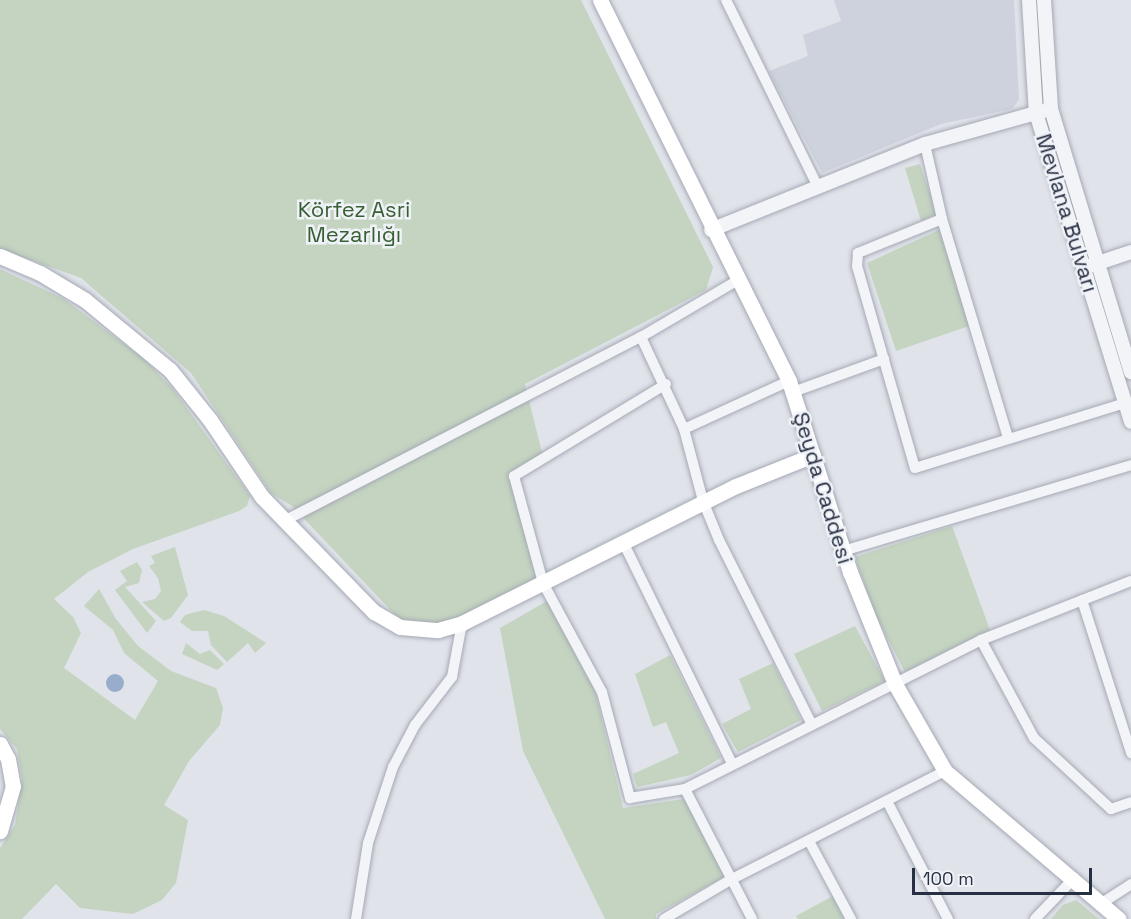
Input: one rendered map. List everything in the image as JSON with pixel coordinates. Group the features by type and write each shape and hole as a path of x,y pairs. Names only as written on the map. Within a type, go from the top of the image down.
{"main road":[{"name":"Şeyda Caddesi","path":"600,0 711,230 791,386 843,551 895,684 945,771 1074,878 1119,919"},
{"path":"0,256 85,300 170,370 210,420 262,497 374,612 389,623 422,631 462,623 704,501 813,455"},
{"path":"0,744 8,759 13,786 0,831"}],"street":[{"path":"726,0 818,186"},
{"name":"Mevlana Bulvarı","path":"1029,0 1036,113 1131,422"},
{"name":"Mevlana Bulvarı","path":"1044,0 1051,109 1131,372"},
{"path":"711,230 925,144 1051,109"},
{"path":"925,144 942,219 1008,438"},
{"path":"942,219 858,254 857,266 915,468 1125,403"},
{"path":"1084,267 1131,252"},
{"path":"284,521 641,337 738,280"},
{"path":"641,337 666,384 684,429 704,501 811,723"},
{"path":"684,429 791,386 884,359"},
{"path":"666,384 514,476 543,583 602,692 630,798 685,789 811,723 895,684 981,640 1131,581"},
{"path":"843,551 1131,465"},
{"path":"623,542 732,764"},
{"path":"1082,600 1131,753"},
{"path":"356,919 368,843 393,767 415,724 452,677 462,623"},
{"path":"981,640 1034,738 1111,808 1131,802"},
{"path":"664,919 732,879 945,771"},
{"path":"685,789 753,919"},
{"path":"887,801 948,919"},
{"path":"809,841 851,919"},
{"path":"1035,919 1074,878"},
{"path":"1102,903 1131,884"},
{"path":"1125,919 1131,915"}],"shaded area":[{"path":"834,0 1014,0 1019,100 1012,109 941,124 822,173 769,71 808,56 803,35 841,21"}],"green space":[{"name":"Körfez Asri Mezarlığı","path":"0,0 581,0 713,267 706,290 525,384 542,453 511,473 537,577 453,624 400,620 292,506 271,493 191,373 81,278 0,249"},
{"path":"920,164 937,214 921,221 905,168"},
{"path":"941,229 969,326 896,351 867,263"},
{"path":"0,269 64,299 144,359 173,389 250,496 247,506 239,511 133,549 88,572 54,599 73,617 81,633 64,668 135,720 158,681 124,653 113,630 84,606 99,589 116,619 138,646 171,671 216,688 223,708 220,725 189,761 164,805 188,820 176,883 162,900 133,914 80,908 56,884 22,919 0,919 0,848 15,825 22,779 17,749 0,729"},
{"path":"952,526 990,630 905,672 875,614 855,557"},
{"path":"175,547 188,595 171,618 164,621 142,602 155,599 161,591 158,578 149,566 155,563 151,556"},
{"path":"137,562 142,570 139,583 125,587 156,621 147,633 115,590 127,581 120,571"},
{"path":"547,601 595,691 623,808 684,799 726,876 656,914 656,919 605,919 523,751 500,628"},
{"path":"204,610 224,616 266,643 255,653 248,643 227,662 211,645 208,631 192,631 180,622 185,615"},
{"path":"855,626 885,681 822,711 794,654"},
{"path":"186,643 200,654 210,650 224,664 217,670 182,654"},
{"path":"670,655 721,758 691,775 637,787 633,774 679,753 666,722 653,727 635,674"},
{"path":"773,663 801,720 738,752 722,724 751,709 739,679"},
{"path":"833,896 844,919 798,919 796,916"},
{"path":"1076,900 1099,919 1051,919 1063,905"}],"water":[{"path":"115,674 121,677 124,683 121,689 115,692 109,689 106,683 109,677"}]}
